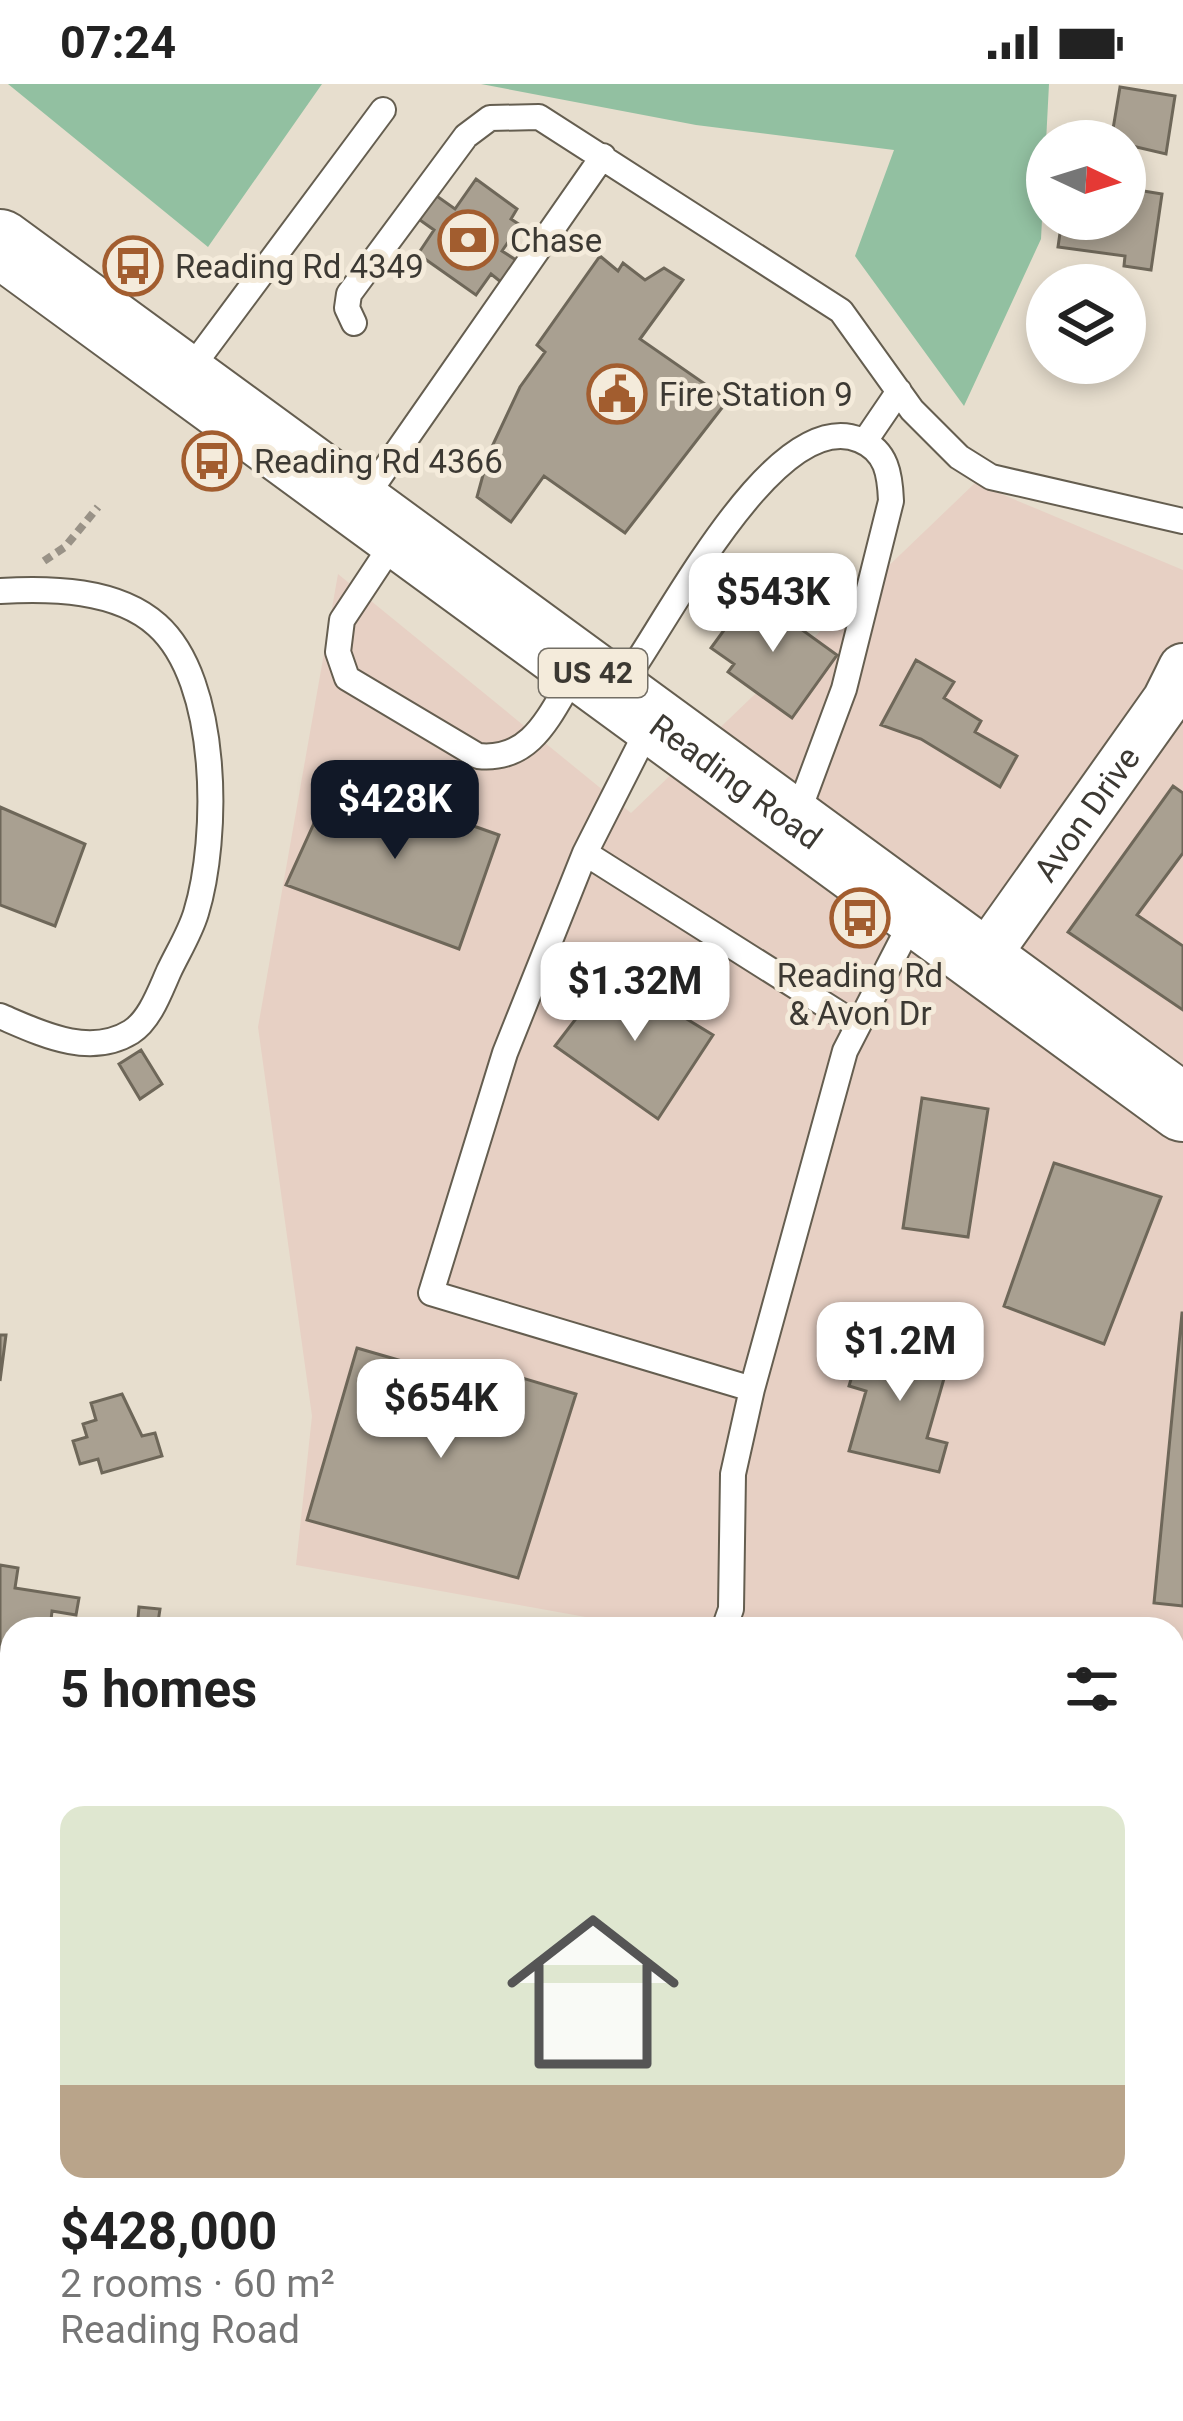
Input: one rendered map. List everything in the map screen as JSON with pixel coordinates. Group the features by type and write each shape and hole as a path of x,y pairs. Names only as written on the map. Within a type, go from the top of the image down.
{"main road":[{"name":"Reading Road","path":"0,243 984,958 1183,1108"}],"street":[{"name":"Avon Drive","path":"984,958 1167,700 1183,668"}],"lane":[{"path":"184,376 383,110"},
{"path":"354,323 346,308 349,294 466,136 490,118 539,117 841,311 898,391 959,457 991,477 1183,520"},
{"path":"603,155 381,518 342,620 338,652 347,678 478,756 502,759 522,752 617,691 648,652 712,542 796,448 833,434 865,441 890,472 891,501 844,688 795,820"},
{"path":"865,441 898,391"},
{"path":"0,592 28,589 117,602 157,625 188,667 203,710 208,843 196,913 154,1004 132,1031 97,1043 58,1040 0,1016"},
{"path":"617,691 586,853 505,1053 430,1293 752,1389"},
{"path":"586,853 857,1025"},
{"path":"728,1617 733,1474 752,1389 845,1051 918,910"}],"path":[{"path":"28,589 32,568 65,547 98,507"}],"shaded area":[{"path":"975,483 1183,570 1183,1617 585,1617 296,1565 312,1416 258,1027 338,574 631,813"}],"green space":[{"path":"8,84 322,84 208,247"},
{"path":"481,84 1049,84 1047,120 1026,120 1026,240 1041,240 964,406 855,256 894,150 696,125"}],"building":[{"path":"1120,87 1175,96 1166,154 1146,149 1146,120 1114,120"},
{"name":"Chase","path":"476,179 517,209 511,219 520,225 502,251 516,260 501,282 491,274 476,295 418,254 434,230 417,218 434,194 455,209"},
{"path":"1146,191 1162,194 1151,270 1146,264 1124,264 1125,256 1058,247 1059,240 1146,240"},
{"name":"Fire Station 9","path":"600,256 618,271 623,263 645,280 664,268 683,280 640,339 728,400 625,533 544,476 511,522 477,497 489,453 520,387 545,352 537,345"},
{"path":"751,593 837,655 792,718 728,672 734,664 711,648"},
{"path":"916,660 954,682 944,698 981,721 975,732 1017,756 1000,787 921,739 881,725"},
{"path":"335,777 499,835 459,949 286,885"},
{"path":"1173,786 1183,793 1183,853 1137,915 1183,946 1183,1010 1068,932"},
{"path":"0,807 85,844 55,926 0,905"},
{"path":"611,973 713,1035 658,1119 555,1046"},
{"path":"141,1050 162,1084 140,1099 119,1064"},
{"path":"922,1098 988,1109 968,1237 903,1228"},
{"path":"1054,1163 1161,1197 1104,1344 1004,1306"},
{"path":"1183,1313 1183,1606 1154,1603"},
{"path":"0,1335 6,1335 0,1381"},
{"path":"884,1335 951,1354 927,1438 947,1443 939,1472 849,1451 866,1391 849,1386 857,1359 875,1364"},
{"path":"357,1348 495,1388 502,1372 576,1394 518,1578 307,1520"},
{"path":"122,1394 142,1436 155,1433 162,1456 102,1473 98,1459 80,1464 73,1441 87,1437 83,1424 96,1420 91,1403"},
{"path":"0,1565 18,1568 15,1588 79,1598 76,1615 52,1611 51,1617 0,1617"},
{"path":"139,1607 160,1609 159,1617 138,1617"}],"place":[{"name":"Chase","path":"468,240"},
{"name":"Reading Rd 4349","path":"133,266"},
{"name":"Fire Station 9","path":"617,394"},
{"name":"Reading Rd 4366","path":"212,461"},
{"name":"Reading Rd & Avon Dr","path":"860,918"}]}
